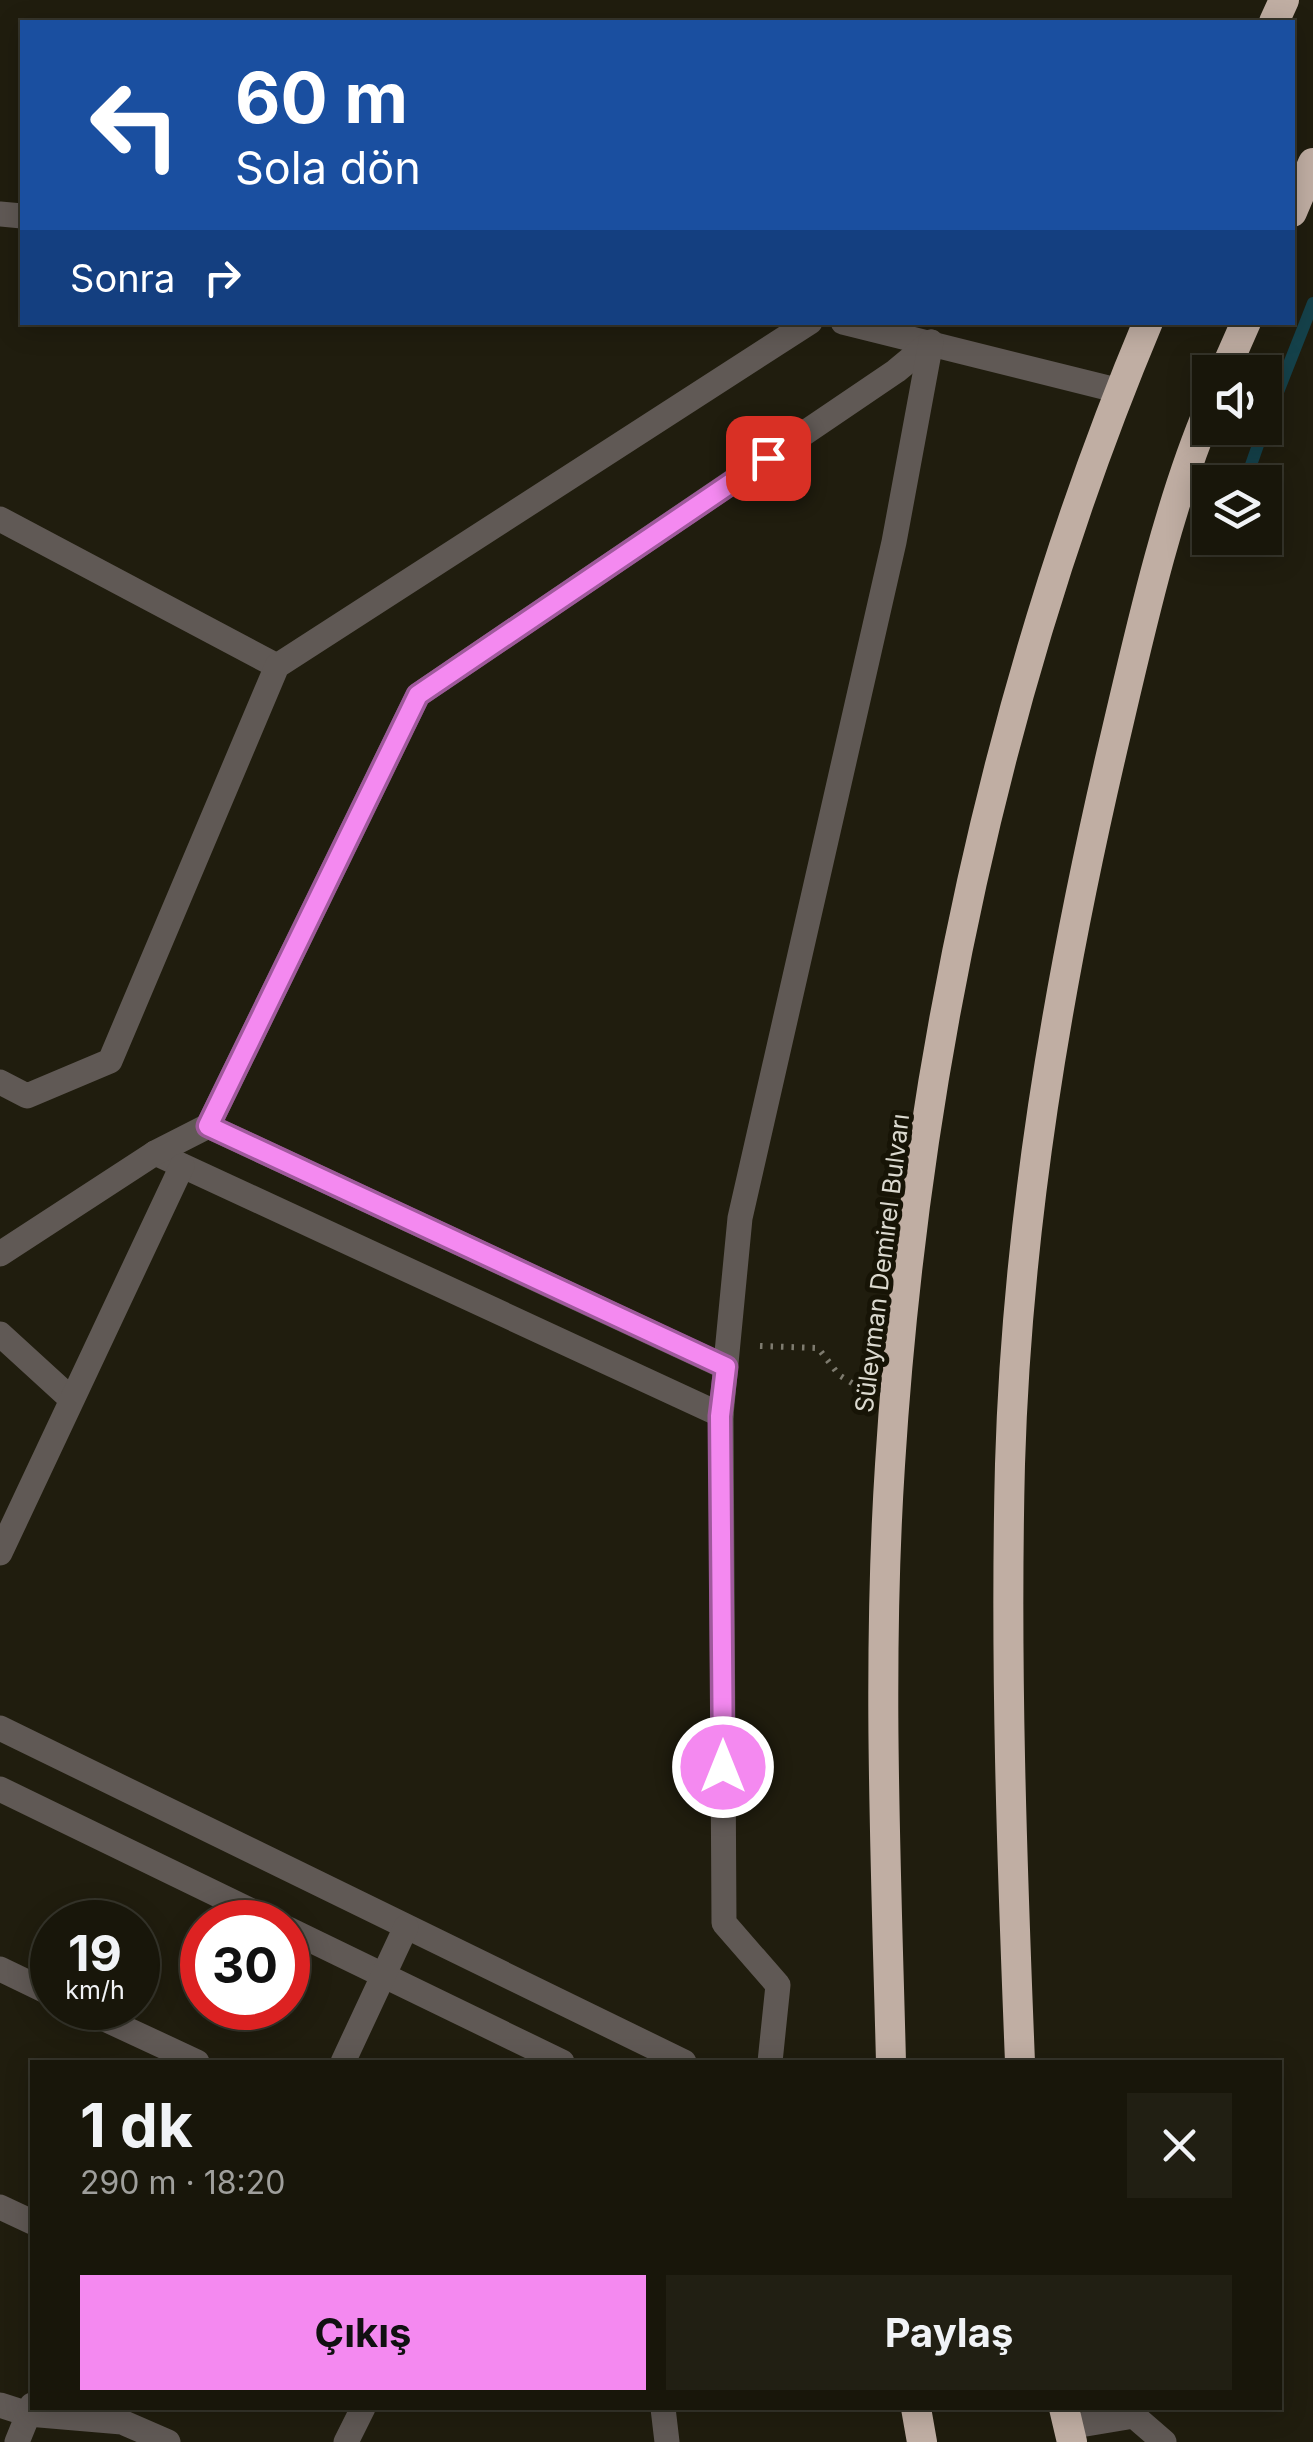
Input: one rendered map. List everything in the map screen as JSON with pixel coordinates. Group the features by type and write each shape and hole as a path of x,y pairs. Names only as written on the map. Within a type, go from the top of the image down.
{"highway":[{"path":"1295,205 1313,163"},
{"name":"Süleyman Demirel Bulvarı","path":"891,2060 883,1778 890,1467 916,1182 961,933 1030,661 1120,390 1147,325"},
{"path":"1231,355 1245,325"},
{"path":"1020,2060 1008,1746 1010,1460 1032,1186 1067,946 1135,650 1198,445"},
{"path":"916,2410 922,2442"}],"street":[{"path":"0,1082 28,1096 110,1061 278,666 805,325"},
{"path":"856,325 1120,390"},
{"path":"0,1254 155,1153 208,1126 418,695 896,371 931,342"},
{"path":"770,2060 778,1986 724,1923 720,1416 740,1218 894,542 931,342"},
{"path":"0,519 278,666"},
{"path":"208,1126 726,1356"},
{"path":"155,1153 720,1416"},
{"path":"0,1553 182,1166"},
{"path":"0,1334 70,1398"},
{"path":"0,1728 680,2060"},
{"path":"0,1789 229,1900"},
{"path":"344,2060 406,1927"},
{"path":"310,1940 558,2060"},
{"path":"0,1969 30,1983"},
{"path":"128,2030 193,2060"},
{"path":"0,2207 30,2221"},
{"path":"0,2406 122,2422 168,2442"},
{"path":"18,2442 30,2410"},
{"path":"346,2442 362,2410"},
{"path":"663,2410 667,2442"},
{"path":"1068,2425 1134,2416 1164,2442"}],"path":[{"path":"726,1356 818,1348 839,1375 866,1392"}],"waterway":[{"path":"1282,382 1313,303"},
{"path":"1251,465 1258,445"}],"route":[{"path":"723,1767 720,1416 726,1367 208,1126 418,695 768,458"}]}
